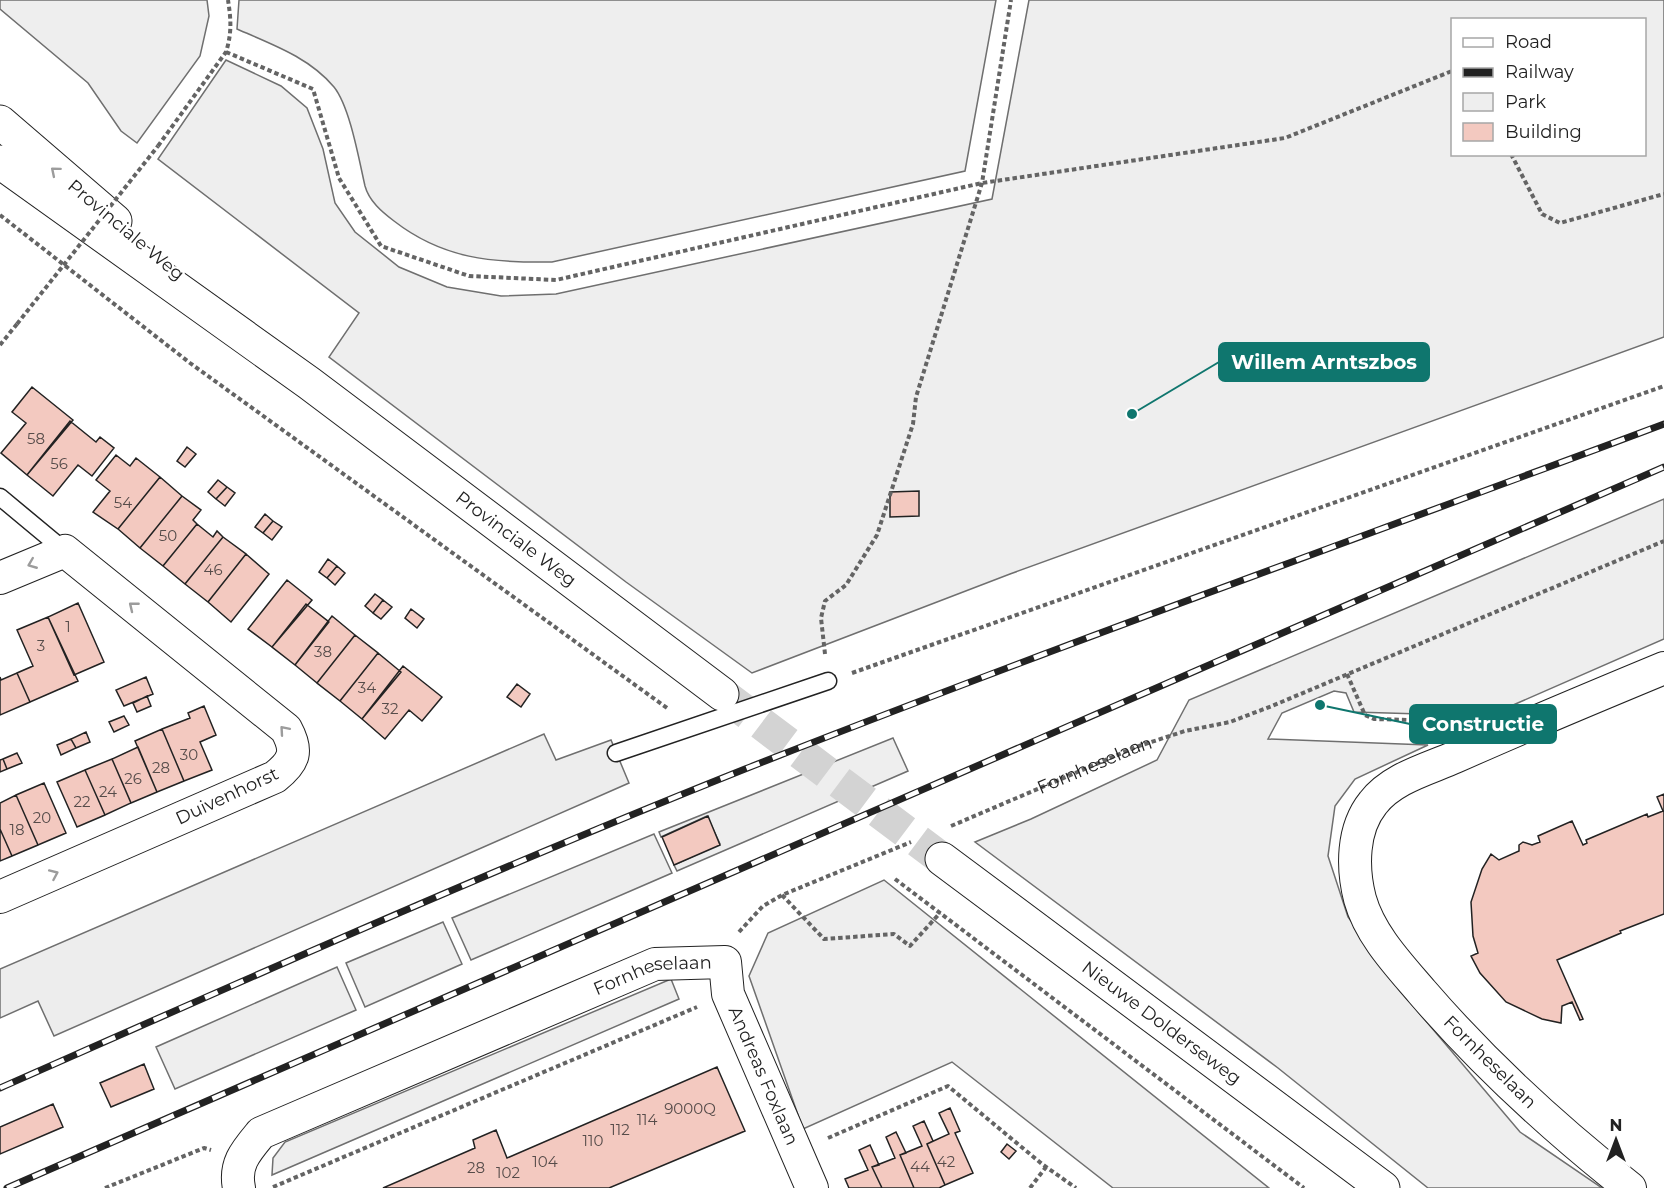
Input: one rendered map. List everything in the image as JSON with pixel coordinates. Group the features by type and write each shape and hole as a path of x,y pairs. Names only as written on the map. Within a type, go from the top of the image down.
{"main road":[{"name":"Provinciale Weg","path":"0,122 309,383"},
{"name":"Provinciale Weg","path":"0,162 309,383 722,694"},
{"name":"Nieuwe Dolderseweg","path":"943,843 1383,1188"}],"street":[{"path":"0,578 65,551"},
{"name":"Duivenhorst","path":"0,897 275,777 285,769 294,756 294,742 286,729 65,551"},
{"name":"Fornheselaan","path":"1630,1188 1557,1129 1456,1030 1391,956 1360,900 1355,854 1364,819 1373,803 1391,785 1664,668"},
{"name":"Fornheselaan","path":"240,1173 261,1133 655,964 725,962"},
{"name":"Andreas Foxlaan","path":"725,962 728,994 812,1188"}],"lane":[{"name":"Duivenhorst","path":"0,497 65,551"},
{"path":"616,753 828,681"}],"path":[{"path":"0,345 158,146 226,52 232,21 228,0"},
{"path":"823,634 822,618 825,602 846,585 877,536 913,424 916,397 982,183 1011,0"},
{"path":"226,52 313,89 339,178 381,246 469,276 556,280 982,183 1285,138 1451,71"},
{"path":"1512,156 1542,214 1560,223 1664,194"},
{"path":"0,215 190,363 675,713"},
{"path":"828,681 1664,386"},
{"name":"Fornheselaan","path":"943,843 1136,747 1185,731 1230,722 1664,541"},
{"path":"1347,674 1365,715 1374,719 1455,721"},
{"name":"Fornheselaan","path":"725,962 734,940 745,923 763,906 782,895 913,841"},
{"path":"895,879 1304,1188"},
{"path":"782,895 824,939 894,934 910,946 940,913"},
{"path":"270,1188 728,994"},
{"path":"797,1152 948,1086 1046,1167 1076,1188"},
{"path":"105,1188 204,1148 240,1173"},
{"path":"1030,1188 1046,1167"}],"green space":[{"path":"0,0 207,0 209,16 200,56 137,143 121,131 88,83 0,9"},
{"path":"239,0 996,0 965,171 552,262 530,262 489,259 450,251 412,234 381,210 365,186 345,107 334,87 301,59 237,29"},
{"path":"1029,0 1664,0 1664,337 1010,574 752,673 626,582 329,357 359,313 158,159 226,60 281,86 307,108 323,149 335,203 355,232 399,267 447,287 501,296 556,294 992,199"},
{"path":"1664,499 1664,639 1488,716 1354,712 1346,693 1334,691 1282,713 1268,739 1428,745 1355,779 1335,806 1328,856 1348,917 1403,994 1520,1132 1602,1188 1428,1188 1278,1068 975,842 1031,819 1157,760 1189,700"},
{"path":"893,738 908,771 677,871 674,865 720,844 707,816 661,837 659,832"},
{"path":"654,834 672,873 471,960 452,918"},
{"path":"884,880 1269,1188 1113,1188 952,1062 803,1129 749,976 768,933"},
{"path":"443,922 462,964 365,1007 346,963"},
{"path":"337,967 356,1010 175,1089 156,1047"},
{"path":"671,979 679,999 272,1175 273,1158 285,1142"}],"shaded area":[{"path":"544,734 556,760 611,740 629,783 54,1036 38,1001 0,1018 0,969"}],"building":[{"path":"32,387 73,420 27,475 1,453 26,423 12,412"},
{"path":"70,421 96,442 100,437 114,448 92,476 78,465 53,496 27,475"},
{"path":"187,447 196,454 185,467 177,461"},
{"path":"116,455 130,466 136,458 160,477 118,529 93,512 110,491 96,480"},
{"path":"160,477 182,496 140,548 118,529"},
{"path":"218,480 227,487 216,499 208,492"},
{"path":"227,487 235,493 225,506 216,499"},
{"path":"919,491 919,516 890,517 890,492"},
{"path":"182,496 201,510 193,520 197,524 163,566 140,548"},
{"path":"265,514 273,521 263,533 255,527"},
{"path":"273,521 282,527 272,540 263,533"},
{"path":"197,524 213,537 217,531 223,537 185,584 163,566"},
{"path":"223,537 246,554 208,602 185,584"},
{"path":"246,554 269,574 231,622 208,602"},
{"path":"328,559 337,566 327,578 319,572"},
{"path":"337,566 345,573 335,585 327,578"},
{"path":"287,580 312,600 272,647 248,629"},
{"path":"375,594 383,600 373,613 365,606"},
{"path":"383,600 392,607 381,619 373,613"},
{"path":"78,603 104,662 74,675 48,617"},
{"path":"306,604 329,622 295,665 272,647"},
{"path":"411,609 424,619 417,628 405,618"},
{"path":"332,616 355,635 317,683 295,665"},
{"path":"48,617 78,681 30,702 17,673 33,666 17,630"},
{"path":"355,635 378,653 340,701 317,683"},
{"path":"378,653 401,672 362,719 340,701"},
{"path":"403,666 442,697 422,721 409,710 385,739 362,719"},
{"path":"17,673 30,702 0,715 0,677 1,680"},
{"path":"146,677 153,694 124,706 116,690"},
{"path":"517,684 530,694 521,707 507,697"},
{"path":"147,696 151,706 137,712 133,703"},
{"path":"204,706 216,735 200,742 212,770 184,781 162,729 190,718 188,713"},
{"path":"124,716 129,725 114,732 109,722"},
{"path":"162,729 184,781 157,792 135,741"},
{"path":"86,732 90,742 76,748 71,739"},
{"path":"71,739 76,748 61,755 57,745"},
{"path":"138,747 157,792 131,803 112,759"},
{"path":"17,753 22,763 7,769 3,759"},
{"path":"3,759 7,769 0,772 0,760"},
{"path":"112,759 131,803 105,815 85,770"},
{"path":"85,770 105,815 77,827 57,782"},
{"path":"44,783 66,833 38,845 16,795"},
{"path":"1664,794 1664,914 1557,960 1583,1019 1580,1020 1572,1002 1562,1006 1561,1023 1542,1019 1506,1002 1480,973 1471,956 1478,953 1473,936 1471,902 1482,869 1491,854 1499,860 1519,851 1519,845 1523,842 1532,845 1540,842 1538,836 1572,821 1583,845 1587,843 1586,840 1647,814 1648,817 1663,811 1657,797"},
{"path":"16,795 38,845 12,856 0,829 0,803"},
{"path":"708,816 720,845 674,865 662,837"},
{"path":"0,829 12,856 0,861"},
{"path":"144,1064 154,1089 111,1107 100,1083"},
{"path":"717,1067 745,1131 609,1188 383,1188 475,1148 473,1140 496,1130 507,1158"},
{"path":"53,1104 63,1127 0,1154 0,1127"},
{"path":"950,1108 960,1131 955,1133 973,1173 945,1185 927,1144 949,1134 939,1113"},
{"path":"924,1121 933,1141 927,1144 945,1185 939,1188 914,1188 900,1155 922,1146 913,1126"},
{"path":"896,1132 906,1153 900,1155 914,1188 882,1188 872,1167 895,1158 886,1137"},
{"path":"1007,1144 1016,1151 1009,1159 1001,1152"},
{"path":"870,1145 879,1165 872,1167 882,1188 849,1188 845,1179 868,1170 859,1150"}],"tunnel":[{"path":"722,694 942,859"}],"railway":[{"path":"0,1088 464,885 745,769 1088,637 1664,424"},
{"path":"7,1188 1664,467"}],"place":[{"name":"Willem Arntszbos","path":"1132,414"},
{"name":"Constructie","path":"1320,705"}]}
